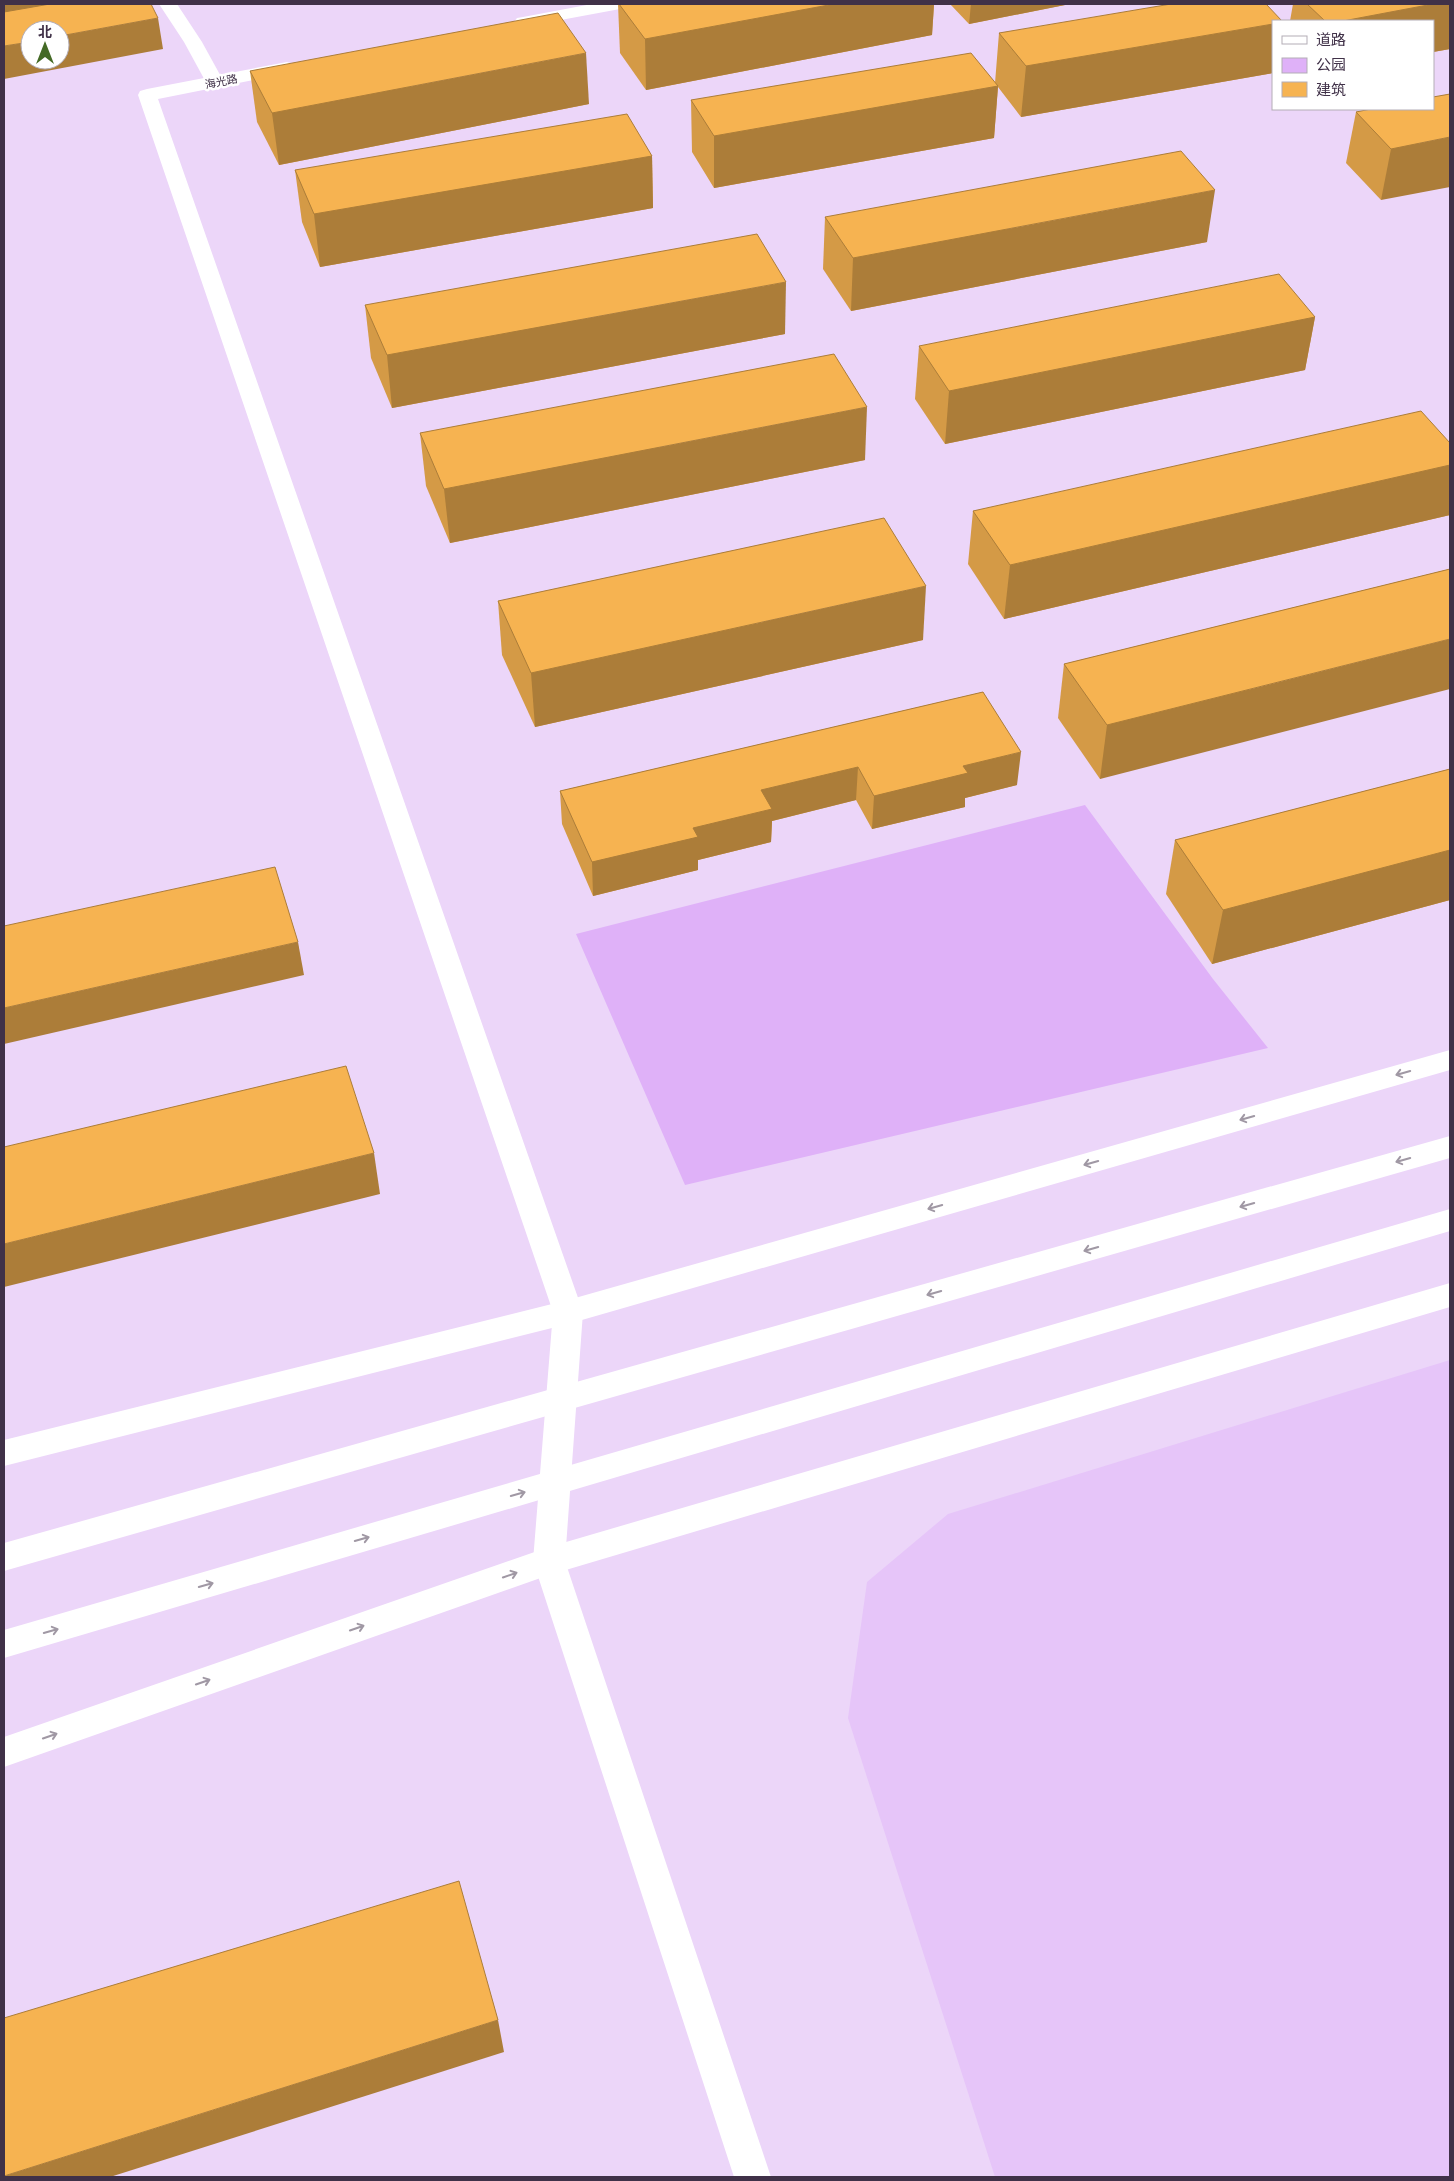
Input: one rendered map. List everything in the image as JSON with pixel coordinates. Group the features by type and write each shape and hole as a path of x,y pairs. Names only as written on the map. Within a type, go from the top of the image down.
{"street":[{"path":"168,4 193,42 215,82"},
{"path":"504,26 620,4"},
{"name":"海光路","path":"302,65 147,95 568,1312"},
{"path":"4,1453 568,1312 1450,1060"},
{"path":"4,1557 1450,1147"},
{"path":"4,1644 1450,1220"},
{"path":"4,1752 549,1561 1450,1295"},
{"path":"568,1312 549,1561 753,2177"}],"shaded area":[{"path":"1450,1360 1450,2177 995,2177 848,1718 867,1582 948,1514"}],"green space":[{"path":"1085,805 1213,979 1268,1048 685,1185 576,934"}],"building":[{"path":"50,4 151,4 158,18 70,34 70,20 20,20 20,44 4,46 4,12"},
{"path":"619,4 834,4 645,39"},
{"path":"1171,4 1266,4 1281,20 1272,20 1272,24 1026,66 999,33"},
{"path":"1307,4 1433,4 1348,20 1324,20"},
{"path":"558,13 586,53 272,113 250,71"},
{"path":"971,53 998,86 714,136 691,100"},
{"path":"1450,94 1450,137 1391,149 1356,112 1366,110 1434,110 1434,97"},
{"path":"627,114 652,156 314,214 295,170"},
{"path":"1181,151 1215,190 853,258 825,217"},
{"path":"757,234 786,282 387,355 365,305"},
{"path":"1279,274 1315,317 949,391 919,346"},
{"path":"834,354 867,407 444,489 420,433"},
{"path":"1421,411 1450,443 1450,465 1010,565 973,511"},
{"path":"884,518 926,586 531,673 498,601"},
{"path":"1450,569 1450,639 1107,725 1064,664"},
{"path":"983,692 1021,752 963,766 968,773 874,796 858,767 761,790 772,809 693,828 698,837 592,862 560,791"},
{"path":"1450,769 1450,850 1223,910 1175,840"},
{"path":"275,867 298,942 4,1008 4,926"},
{"path":"346,1066 374,1153 4,1244 4,1147"},
{"path":"459,1881 498,2020 4,2176 4,2018"}]}
